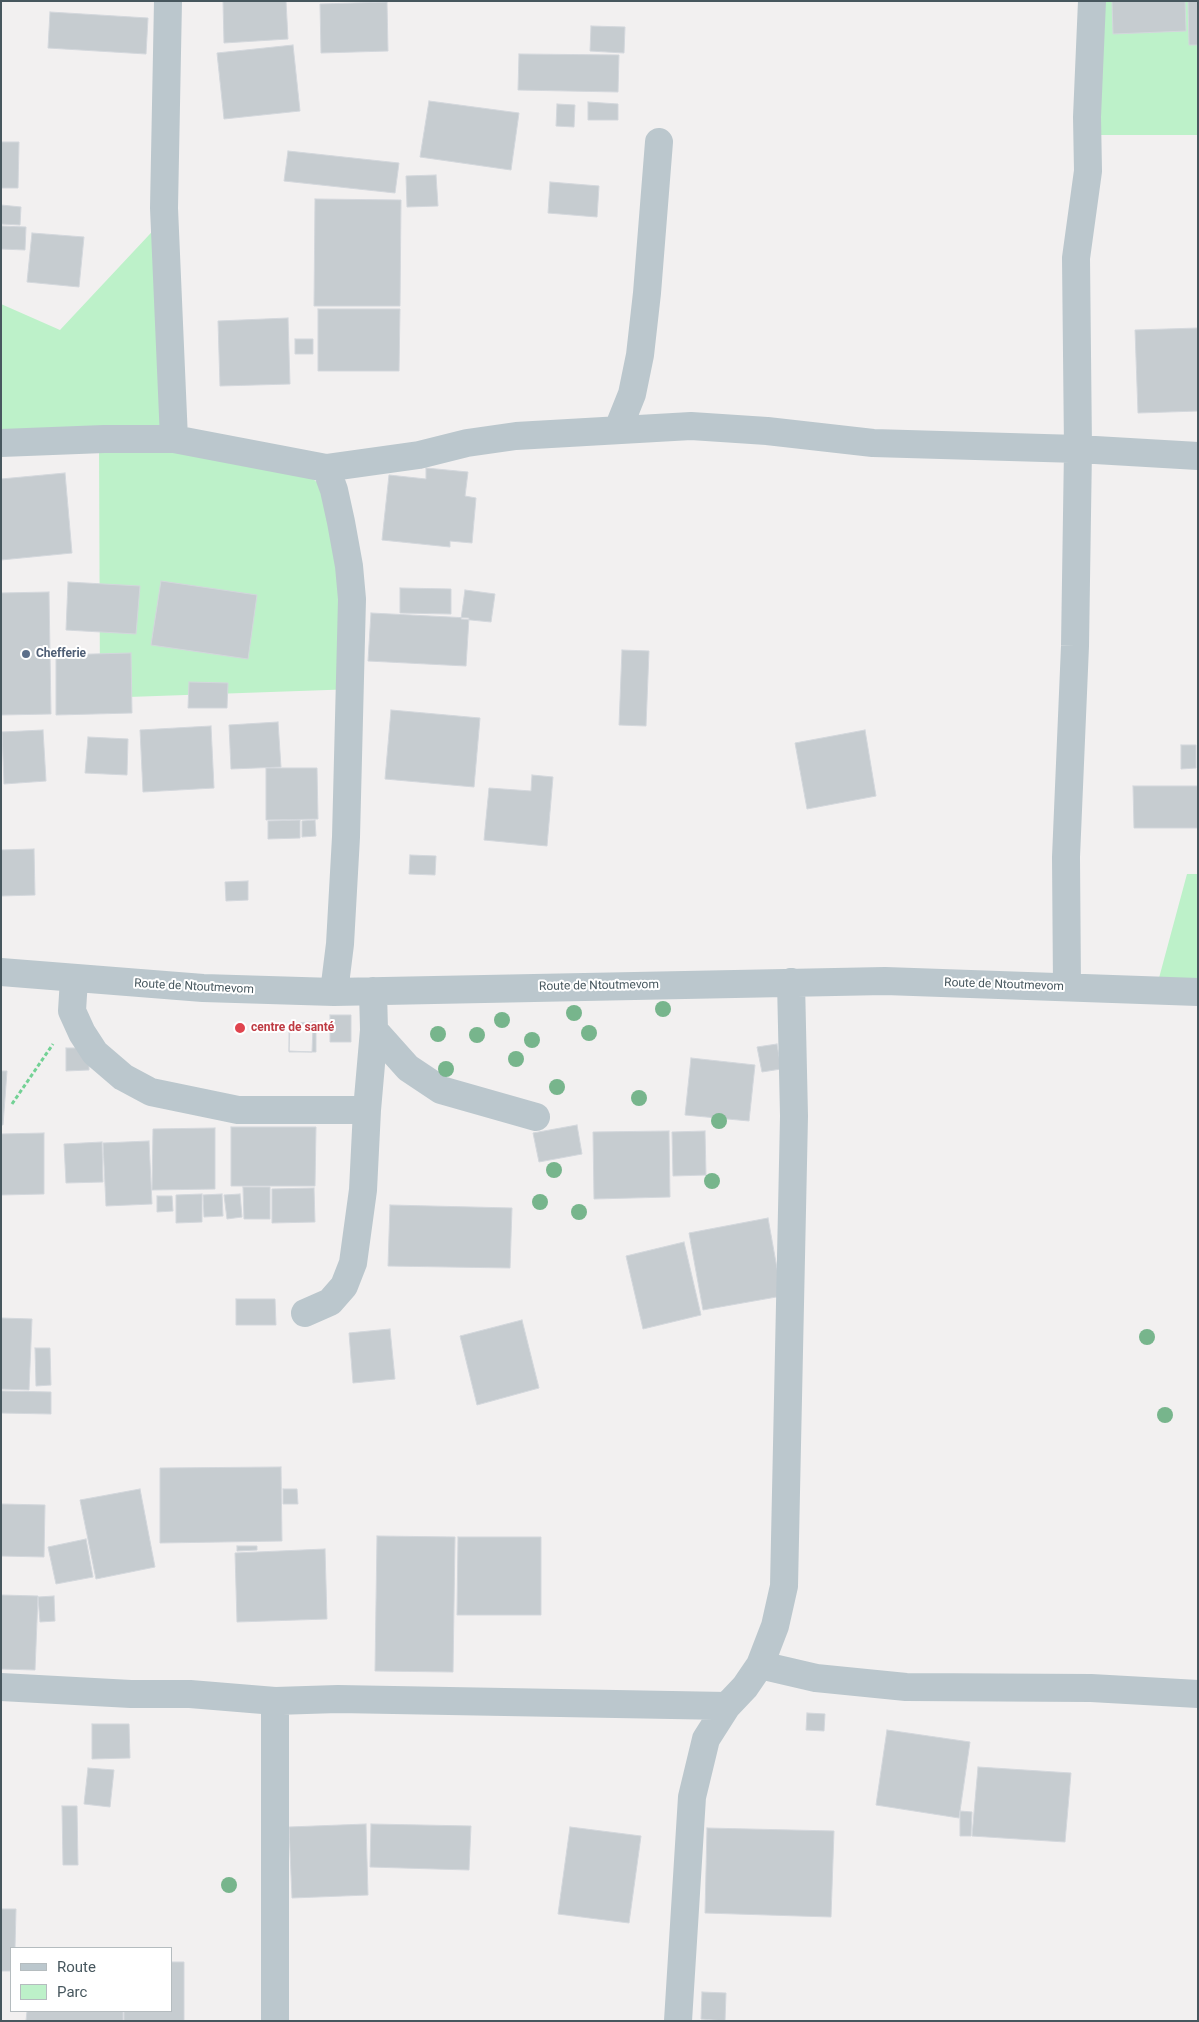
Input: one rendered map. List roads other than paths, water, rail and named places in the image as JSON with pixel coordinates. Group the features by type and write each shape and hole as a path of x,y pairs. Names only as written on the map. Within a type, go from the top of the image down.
{"street":[{"path":"168,1 164,208 174,439"},
{"path":"1067,987 1066,857 1075,646 1078,449 1076,258 1088,171 1087,117 1092,1"},
{"path":"618,429 632,394 640,356 659,142"},
{"path":"1,443 104,439 174,439 326,468 419,455 467,443 516,436 691,426 767,431 873,443 1078,449 1198,456"},
{"path":"326,468 334,490 339,514 349,566 352,599 346,837 340,944 334,992"},
{"name":"Route de Ntoutmevom","path":"1,972 74,979 252,990 334,992 885,981 1198,992"},
{"path":"74,979 72,1011 82,1033 95,1053 123,1077 151,1092 238,1110 367,1110"},
{"path":"678,2021 692,1797 706,1739 727,1706 760,1665 775,1626 784,1586 794,1116 791,982"},
{"path":"305,1313 330,1302 344,1286 354,1263 363,1190 374,1030 373,991"},
{"path":"374,1030 408,1068 441,1090 536,1117"},
{"path":"760,1665 816,1678 906,1687 1091,1688 1198,1694"},
{"path":"1,1687 131,1694 190,1694 275,1701 338,1699 727,1706"},
{"path":"275,1701 275,2021"}],"place":[{"name":"Chefferie","path":"26,654"},
{"name":"centre de santé","path":"240,1028"}]}
